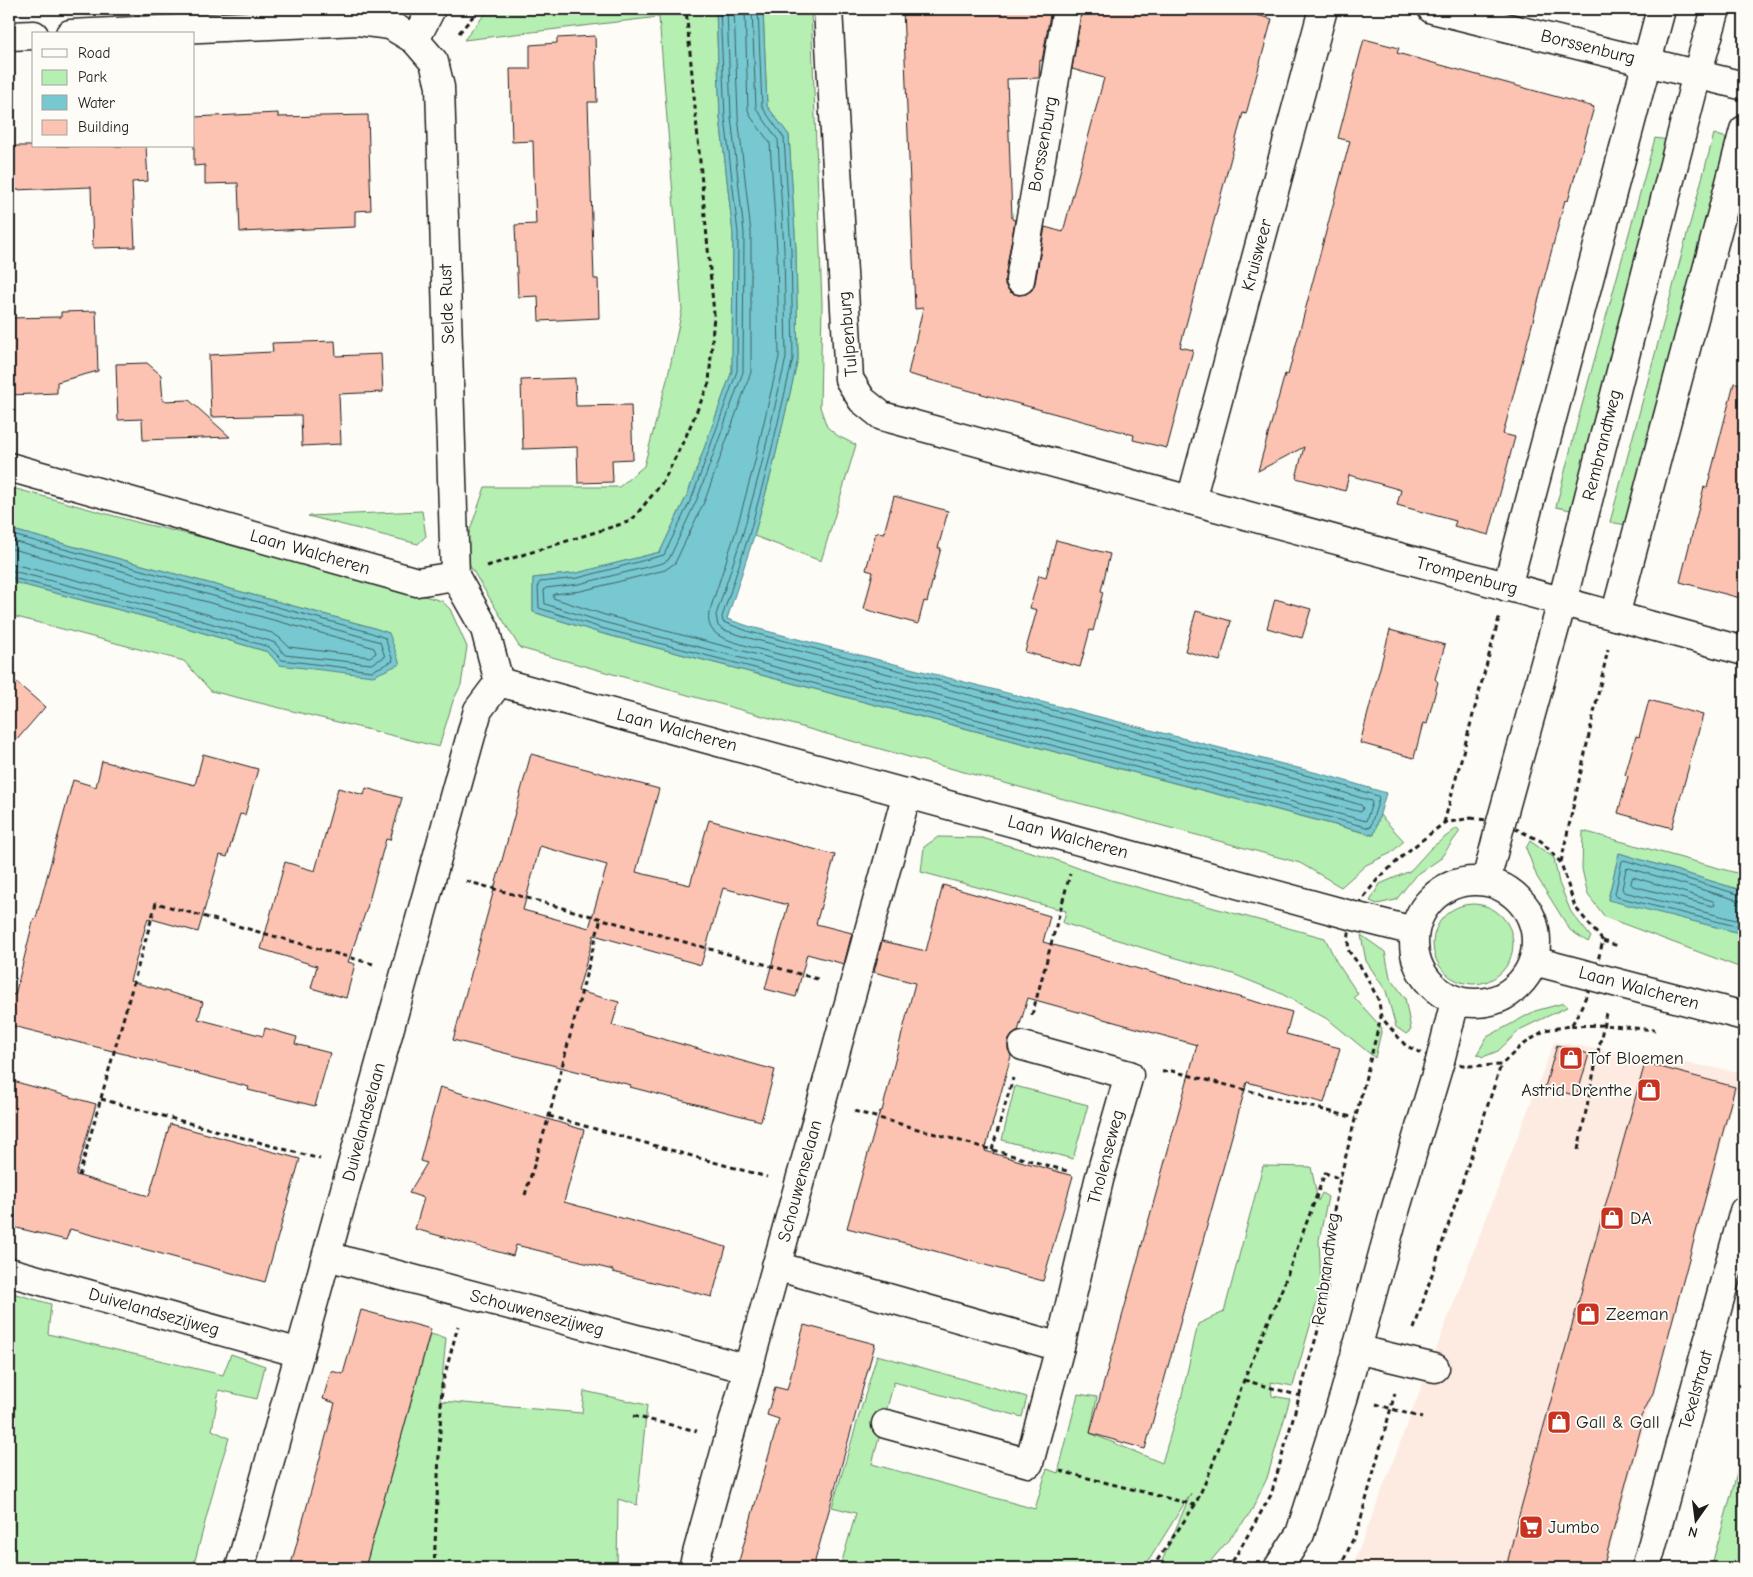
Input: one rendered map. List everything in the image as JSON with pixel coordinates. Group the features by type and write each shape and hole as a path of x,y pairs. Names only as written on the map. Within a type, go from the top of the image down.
{"street":[{"path":"415,40 431,9"},
{"name":"Tulpenburg","path":"828,9 849,379 862,400 882,416 1191,500"},
{"name":"Borssenburg","path":"1020,280 1066,9"},
{"name":"Kruisweer","path":"1191,500 1323,9"},
{"name":"Borssenburg","path":"1432,9 1744,86"},
{"path":"1507,587 1661,9"},
{"name":"Rembrandtweg","path":"1486,881 1562,602 1697,74 1716,9"},
{"name":"Selde Rust","path":"114,32 358,21 390,25 415,40 434,62 440,87 456,576"},
{"path":"9,36 32,35"},
{"path":"1616,616 1744,130"},
{"name":"Laan Walcheren","path":"9,467 417,582 456,576"},
{"name":"Trompenburg","path":"1191,500 1744,651"},
{"path":"456,576 485,628 499,682"},
{"name":"Laan Walcheren","path":"499,682 1414,931"},
{"name":"Duivelandselaan","path":"240,1568 478,710 499,682"},
{"name":"Schouwenselaan","path":"693,1568 907,793"},
{"path":"1486,881 1506,889 1522,902 1533,920 1537,940 1534,961 1516,988 1487,1003 1455,1000 1439,993 1427,981 1418,966 1413,949 1414,931 1423,909 1440,891 1462,882 1486,881"},
{"name":"Laan Walcheren","path":"1534,961 1744,1016"},
{"path":"1278,1568 1300,1534 1344,1396 1392,1221 1440,1060 1455,1000"},
{"path":"1023,1046 1129,1075"},
{"name":"Tholenseweg","path":"1029,1463 1060,1347 1099,1180 1129,1075"},
{"name":"Texelstraat","path":"1646,1568 1733,1299 1744,1210"},
{"name":"Schouwensezijweg","path":"326,1256 748,1369"},
{"path":"776,1266 1060,1347"},
{"name":"Duivelandsezijweg","path":"9,1272 300,1353"},
{"path":"1356,1349 1435,1368"},
{"path":"886,1424 1029,1463"}],"path":[{"path":"456,576 631,521 663,482 686,436 708,383 714,314 686,9"},
{"path":"1444,823 1507,587"},
{"path":"1561,863 1616,616"},
{"path":"1502,1065 1469,1066 1440,1060 1406,1046 1382,1017 1379,1001 1363,970 1348,950 1350,915 1377,880 1407,852 1444,823 1471,818 1501,822 1541,841 1561,863 1575,907 1603,941 1605,979 1603,1025 1578,1150"},
{"path":"992,1150 1023,1046 1079,840"},
{"path":"433,871 853,989"},
{"path":"79,1176 156,903 405,973"},
{"path":"525,1195 549,1116 602,918"},
{"path":"1571,1026 1605,979"},
{"name":"Rembrandtweg","path":"1226,1568 1234,1559 1271,1495 1300,1396 1327,1290 1328,1241 1340,1179 1382,1017"},
{"path":"1340,1568 1359,1526 1404,1360 1502,1065 1520,1047 1545,1030 1571,1026 1603,1025 1656,1030"},
{"path":"1129,1075 1172,1071 1355,1118"},
{"path":"101,1098 351,1168"},
{"path":"822,1102 1099,1180"},
{"path":"549,1116 798,1186"},
{"path":"1152,1568 1195,1505 1209,1474 1244,1380 1282,1289 1325,1173 1340,1179"},
{"path":"434,1568 442,1385 467,1294"},
{"path":"1244,1380 1300,1396"},
{"path":"1392,1408 1422,1418"},
{"path":"633,1416 729,1438"},
{"path":"1029,1463 1195,1505"}],"shaded area":[{"path":"1554,1042 1741,1072 1605,1568 1352,1568"}],"green space":[{"path":"489,9 716,9 720,117 733,234 732,371 688,493 660,552 577,573 533,578 533,612 600,633 1373,835 1380,815 1404,841 1391,853 1366,865 1341,887 1300,863 916,759 520,648 462,553 485,487 619,487 644,466 668,376 682,310 659,17 464,40"},
{"path":"763,9 811,9 822,304 820,407 827,427 838,436 856,445 821,561 754,536 772,470 798,359 796,250 789,135 767,106"},
{"path":"1714,134 1730,139 1626,525 1610,522"},
{"path":"1655,138 1668,140 1571,510 1556,507 1578,420"},
{"path":"9,487 140,523 274,554 442,601 450,609 467,647 461,685 453,701 439,747 211,691 184,661 9,615 9,581 173,624 268,652 279,665 389,633 9,529"},
{"path":"422,511 426,536 418,544 308,516"},
{"path":"1457,828 1460,831 1440,859 1415,876 1396,900 1377,904 1370,901 1380,884 1410,871 1431,848"},
{"path":"1583,831 1744,875 1744,891 1619,853 1608,899 1744,934 1744,969 1605,917 1588,895 1582,869"},
{"path":"938,837 982,838 1045,856 1111,880 1325,938 1336,961 1358,994 1354,997 1382,1028 1375,1058 1329,1020 1280,993 1233,974 1063,923 1066,911 921,872 924,847"},
{"path":"1530,841 1554,858 1559,883 1571,912 1591,937 1588,942 1570,930 1537,877 1526,848"},
{"path":"1465,904 1481,904 1502,915 1513,936 1513,952 1502,973 1481,984 1465,984 1451,978 1439,966 1433,952 1433,936 1439,922 1451,910"},
{"path":"1361,935 1385,952 1390,977 1405,998 1411,1030 1406,1034 1396,1027 1386,991 1366,961"},
{"path":"1564,1003 1567,1007 1521,1029 1498,1051 1483,1057 1477,1054 1487,1037 1535,1011"},
{"path":"1015,1086 1088,1105 1073,1159 1002,1140"},
{"path":"1263,1166 1311,1167 1318,1201 1322,1193 1328,1197 1319,1240 1321,1287 1293,1386 1271,1382 1272,1396 1290,1399 1267,1478 1250,1514 1205,1568 1159,1568 1191,1493 1144,1568 840,1568 856,1513 832,1507 877,1355 1027,1397 1022,1417 894,1382 872,1464 1035,1509 1047,1469 1058,1473 1078,1394 1097,1397 1090,1433 1162,1463 1181,1399 1198,1324 1224,1312"},
{"path":"9,1292 51,1304 48,1334 223,1375 231,1354 265,1366 257,1399 219,1390 212,1430 229,1438 193,1568 9,1568"},
{"path":"430,1334 446,1338 440,1401 582,1413 584,1391 647,1405 637,1505 618,1499 617,1568 365,1568"},
{"path":"1744,1448 1744,1540 1737,1568 1711,1568"}],"water":[{"path":"716,9 763,9 767,106 789,135 796,250 798,359 772,470 754,536 727,619 751,627 1329,776 1386,793 1374,835 600,633 533,612 533,578 577,573 660,552 688,493 732,371 733,234 720,117"},
{"path":"9,529 389,633 400,664 373,676 279,665 268,652 173,624 9,581"},
{"path":"1619,853 1744,891 1744,934 1608,900"}],"building":[{"path":"903,9 1051,9 1042,61 1040,60 1039,78 1007,79 1012,219 1015,220 1005,285 1010,292 1018,295 1026,294 1032,290 1035,283 1045,227 1063,232 1104,78 1072,69 1082,9 1233,9 1272,19 1246,114 1243,113 1180,347 1193,350 1167,448 1133,440 1134,435 908,374 923,308 915,309"},
{"path":"595,36 597,102 588,102 594,279 598,279 599,318 539,321 538,296 518,297 515,225 536,224 533,141 512,142 510,69 530,69 530,45 557,43 557,38"},
{"path":"1364,39 1399,48 1397,53 1594,107 1568,201 1565,200 1503,434 1515,437 1489,535 1454,526 1456,521 1397,505 1401,490 1349,475 1345,491 1296,478 1304,447 1258,471 1285,374 1288,375 1350,141 1338,138"},
{"path":"278,113 278,117 368,115 371,210 355,211 355,227 240,232 238,183 205,184 205,165 194,166 195,117"},
{"path":"12,146 32,146 32,148 146,148 148,181 132,182 135,247 93,248 91,187 14,190"},
{"path":"96,311 98,371 57,382 57,393 9,395 9,318 61,317 61,312"},
{"path":"335,341 336,356 381,354 383,392 339,394 341,444 302,446 301,415 211,417 209,355 273,352 272,343"},
{"path":"147,363 161,375 163,401 189,400 230,437 143,440 142,419 118,420 116,364"},
{"path":"575,378 576,406 631,405 633,459 612,460 613,482 578,483 577,447 523,449 521,380"},
{"path":"1734,383 1744,384 1744,599 1680,582 1704,487 1707,488"},
{"path":"894,496 948,511 927,602 924,601 918,624 864,609 873,572 866,570 876,532 884,533"},
{"path":"1056,540 1110,554 1093,631 1090,630 1080,667 1025,652 1037,610 1030,608 1039,575 1046,577"},
{"path":"1275,599 1311,609 1302,638 1267,628"},
{"path":"1196,611 1231,621 1220,661 1185,651"},
{"path":"1390,630 1445,645 1435,679 1438,682 1427,724 1423,723 1414,758 1360,743"},
{"path":"9,676 45,707 9,749"},
{"path":"1649,700 1703,715 1672,828 1618,813 1628,776 1625,775 1636,736 1639,737"},
{"path":"203,754 258,769 245,815 240,814 227,857 220,855 198,932 148,918 130,981 203,1002 198,1019 263,1036 265,1028 297,1037 295,1044 330,1053 315,1106 248,1090 249,1087 184,1069 9,1025 9,993 15,995 33,922 36,918 73,780 96,787 102,761 195,785"},
{"path":"531,754 659,789 636,872 690,885 709,820 835,855 816,924 852,933 844,964 807,954 796,997 765,989 788,905 723,888 701,965 594,935 578,991 619,1002 612,1025 775,1070 761,1121 630,1087 631,1085 453,1040","holes":["540,846 607,865 589,928 523,910"]},
{"path":"338,788 364,795 366,788 402,798 390,840 386,839 367,908 348,962 355,964 346,998 311,988 317,966 261,949 285,862 315,871"},
{"path":"943,885 1050,916 1043,942 1292,1012 1286,1034 1340,1048 1324,1103 1247,1082 1145,1449 1090,1433 1197,1045 1028,998 1018,1031 1008,1041 1008,1049 1011,1056 985,1151 1073,1176 1043,1281 847,1228 880,1111 882,1111 915,983 874,972 882,941 926,951"},
{"path":"1557,1045 1589,1054 1577,1096 1545,1087"},
{"path":"1645,1063 1735,1087 1653,1393 1638,1423 1642,1424 1603,1568 1506,1568 1519,1515"},
{"path":"9,1080 96,1104 76,1175 149,1196 170,1124 300,1159 265,1282 70,1229 66,1240 9,1226"},
{"path":"440,1087 584,1130 564,1202 726,1247 712,1297 516,1245 513,1256 415,1229 424,1198 409,1193 427,1163 420,1161"},
{"path":"361,1310 431,1329 414,1391 365,1568 290,1568 335,1403 323,1399 331,1371 343,1374"},
{"path":"804,1325 875,1344 813,1568 737,1568 779,1419 767,1415 775,1387 787,1390"}],"place":[{"name":"Tof Bloemen","path":"1571,1058"},
{"name":"Astrid Drenthe","path":"1649,1090"},
{"name":"DA","path":"1612,1218"},
{"name":"Zeeman","path":"1588,1314"},
{"name":"Gall & Gall","path":"1559,1422"},
{"name":"Jumbo","path":"1531,1527"}]}
